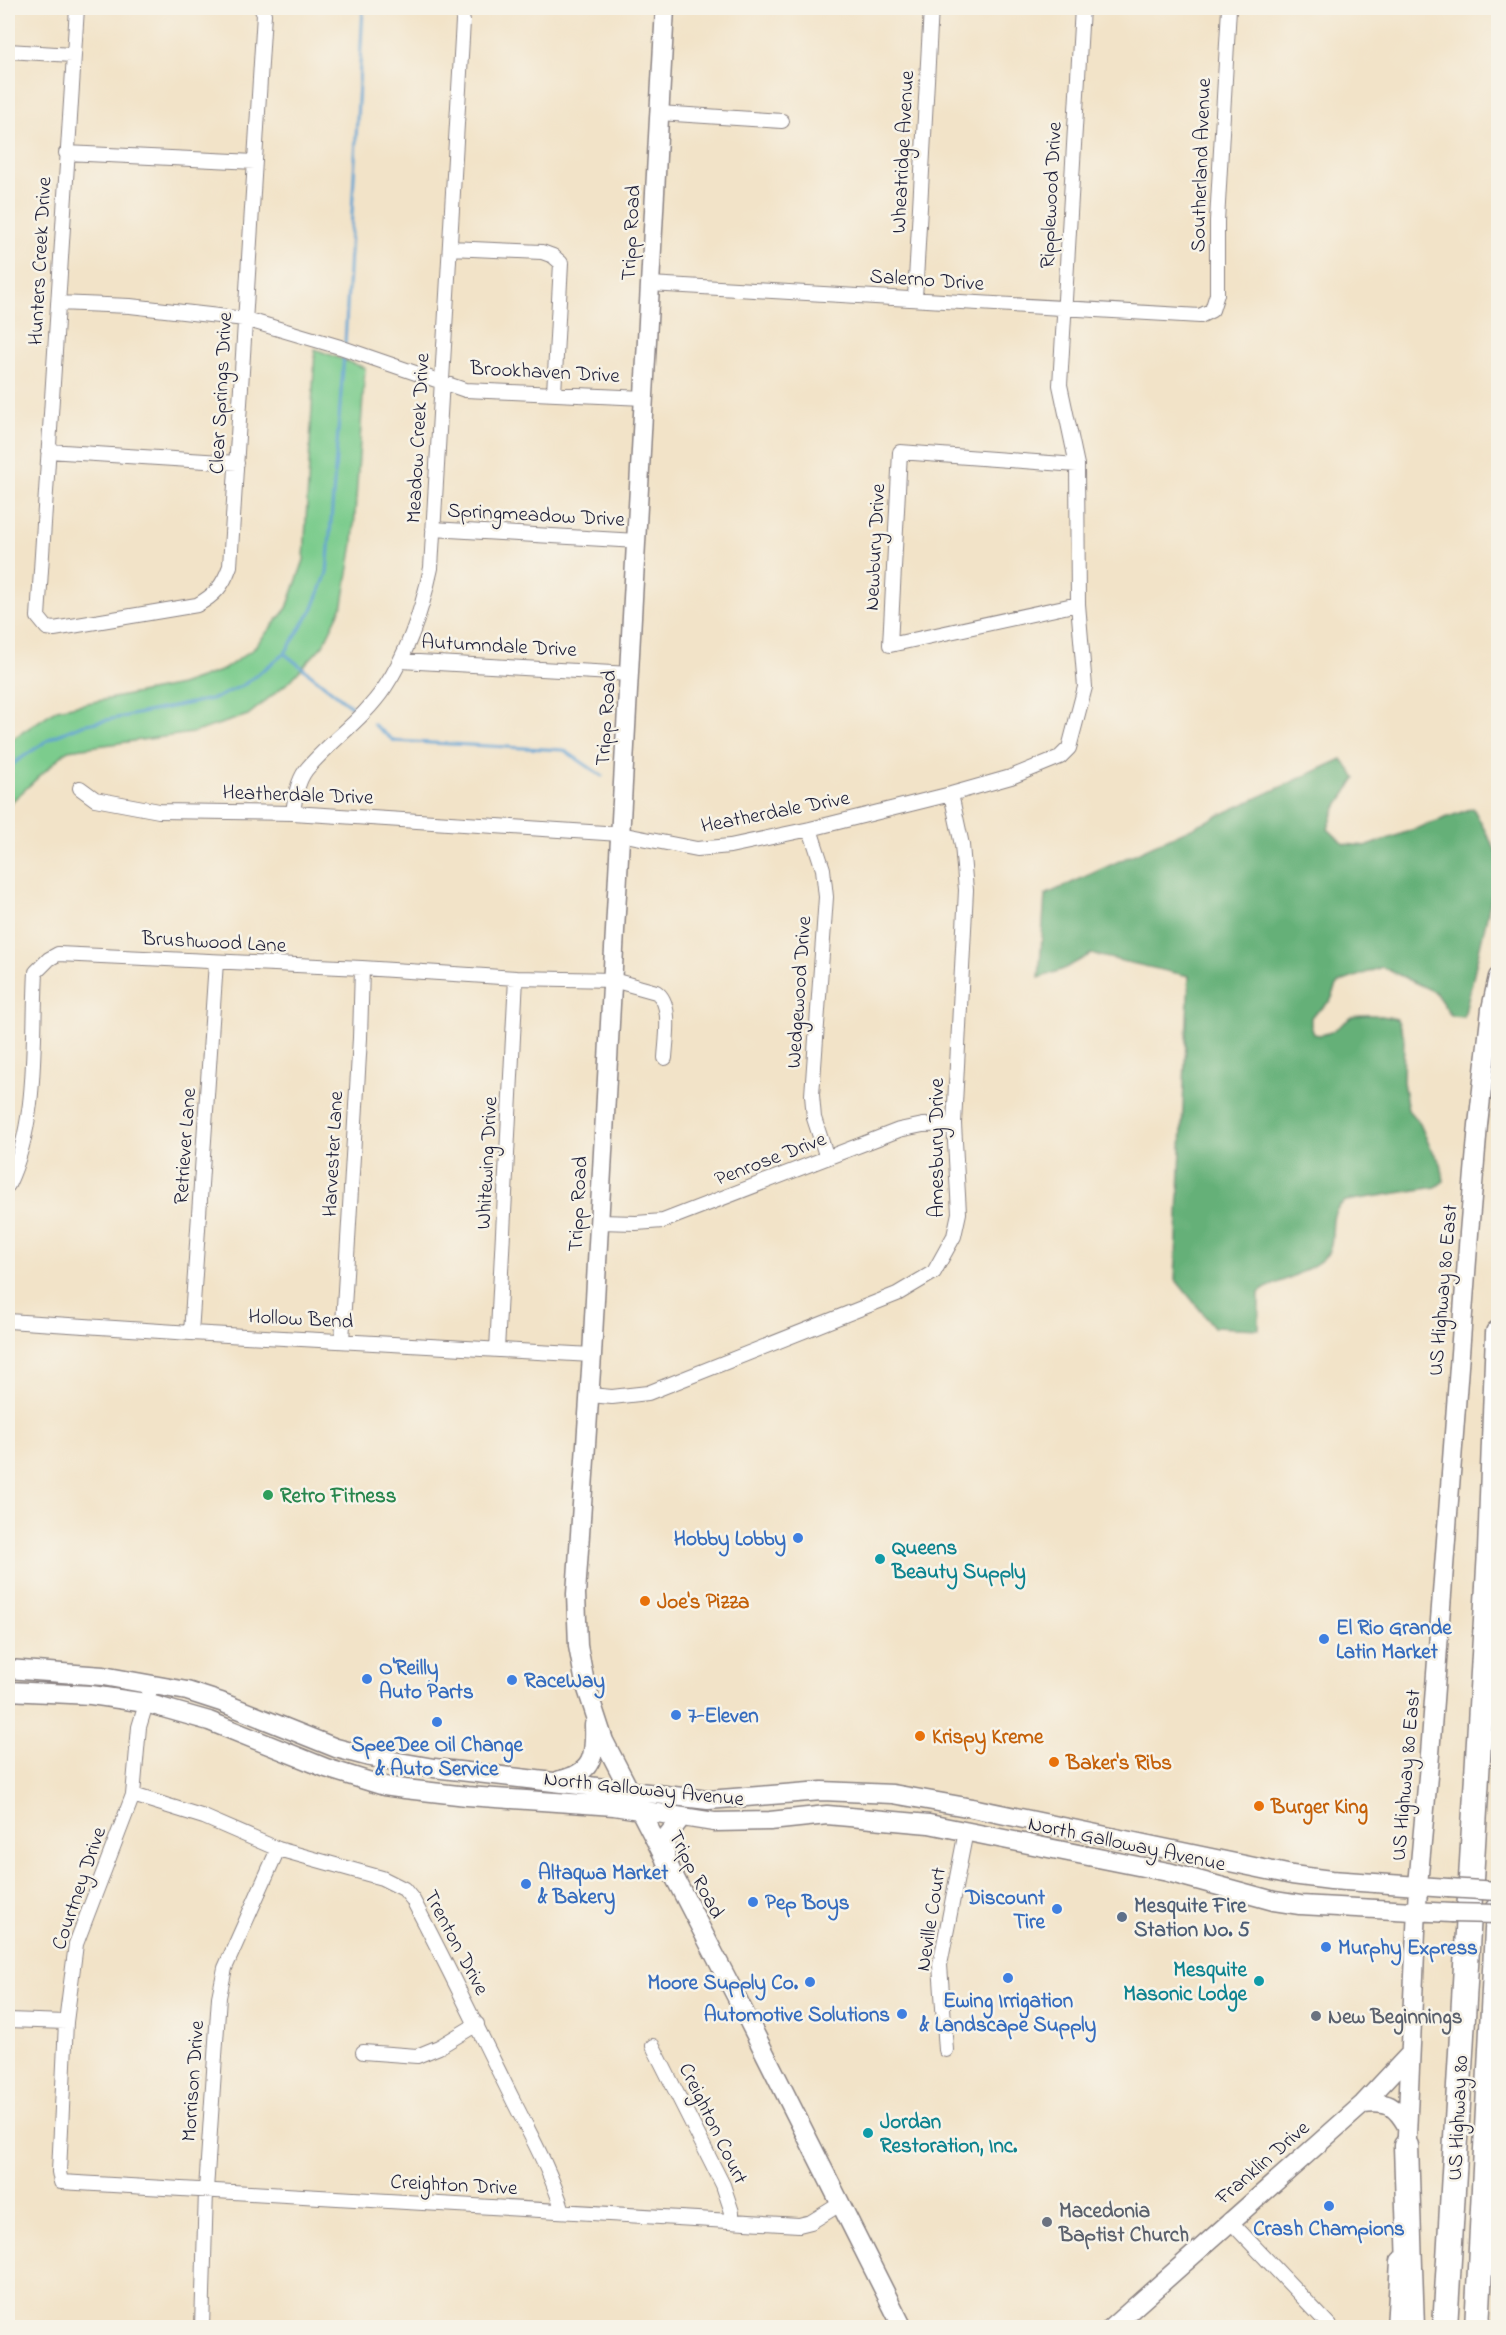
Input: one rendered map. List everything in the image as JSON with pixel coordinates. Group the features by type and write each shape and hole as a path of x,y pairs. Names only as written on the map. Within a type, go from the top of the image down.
{"highway":[{"name":"US Highway 80","path":"1445,2328 1490,1551 1498,1333"},
{"name":"US Highway 80","path":"1477,2328 1498,1912"},
{"path":"1407,2136 1412,2328"}],"main road":[{"name":"Tripp Road","path":"665,8 576,1623 585,1683 604,1741 737,1998 903,2328"},
{"name":"US Highway 80 East","path":"1396,2328 1418,1885 1478,1125 1491,1009 1498,976"},
{"name":"North Galloway Avenue","path":"8,1669 93,1676 187,1691 221,1702 336,1748 396,1762 708,1800 822,1791 858,1791 903,1796 972,1808 1309,1878 1498,1891"},
{"name":"North Galloway Avenue","path":"8,1691 91,1695 146,1703 209,1721 290,1754 384,1786 447,1794 638,1809 714,1822 770,1821 801,1816 840,1815 898,1820 1168,1872 1274,1901 1300,1905 1416,1912 1498,1912"},
{"path":"551,1782 573,1778 591,1762 594,1749 593,1711"},
{"path":"290,1754 299,1734"},
{"path":"966,1832 972,1808"},
{"path":"995,1837 999,1814"},
{"path":"665,1861 666,1837 682,1817"},
{"path":"1168,1872 1172,1850"},
{"name":"Franklin Drive","path":"1111,2328 1229,2220 1363,2104 1410,2054"},
{"path":"1363,2104 1377,2102 1392,2106 1399,2112 1407,2136"}],"street":[{"name":"Hunters Creek Drive","path":"41,624 38,617 72,55 77,8"},
{"name":"Wheatridge Avenue","path":"915,298 931,8"},
{"name":"Ripplewood Drive","path":"1060,385 1082,8"},
{"name":"Southerland Avenue","path":"1200,316 1212,310 1217,294 1217,221 1229,8"},
{"name":"Clear Springs Drive","path":"41,624 47,628 54,628 196,605 212,597 223,584 230,566 264,14 262,9"},
{"name":"Meadow Creek Drive","path":"293,813 296,790 306,771 366,712 385,688 401,661 422,608 431,568 463,21"},
{"path":"8,51 72,55"},
{"path":"659,113 782,121"},
{"path":"66,153 255,162"},
{"path":"450,248 542,252 553,256 561,263 554,393"},
{"name":"Salerno Drive","path":"650,284 1200,316"},
{"name":"Brookhaven Drive","path":"58,303 130,306 245,319 317,340 465,390 644,398"},
{"name":"Heatherdale Drive","path":"80,788 94,799 159,811 293,813 620,834 697,849 730,846 810,829 951,794 1011,777 1060,758 1069,748 1085,687 1078,604 1077,465 1060,385"},
{"path":"48,451 237,463"},
{"name":"Newbury Drive","path":"1077,465 900,452 890,645 1078,604"},
{"name":"Springmeadow Drive","path":"434,529 637,541"},
{"name":"Autumndale Drive","path":"401,661 630,674"},
{"name":"Amesbury Drive","path":"590,1395 648,1393 897,1294 934,1272 954,1236 959,1213 954,1124 966,890 962,845 951,794"},
{"name":"Wedgewood Drive","path":"810,829 823,869 826,897 812,1095 814,1119 827,1158"},
{"name":"Brushwood Lane","path":"8,1185 16,1167 30,1109 36,972 49,958 58,954 362,968 516,978 613,980 661,995 666,1009 665,1058"},
{"name":"Retriever Lane","path":"191,1333 216,962"},
{"name":"Harvester Lane","path":"342,1341 362,968"},
{"name":"Whitewing Drive","path":"497,1350 516,978"},
{"name":"Penrose Drive","path":"599,1222 663,1221 899,1130 922,1125 954,1124"},
{"name":"Hollow Bend","path":"8,1321 592,1355"},
{"name":"Courtney Drive","path":"61,2182 59,2161 66,2022 76,1944 133,1795 139,1727 153,1684"},
{"name":"Trenton Drive","path":"133,1795 204,1816 278,1849 382,1878 404,1889 413,1900 540,2151 556,2186 563,2211"},
{"name":"Neville Court","path":"946,2050 940,1965 966,1832"},
{"name":"Morrison Drive","path":"202,2328 206,2190 219,1997 225,1968 278,1849"},
{"path":"8,2020 66,2022"},
{"path":"363,2052 417,2056 439,2047 477,2024"},
{"name":"Creighton Court","path":"653,2046 723,2186 732,2212 732,2221"},
{"name":"Creighton Drive","path":"61,2182 799,2224 811,2222 840,2204"},
{"path":"1229,2220 1332,2328"}],"green space":[{"path":"315,349 365,368 353,543 343,604 323,645 291,680 248,715 192,733 68,750 8,805 8,742 57,709 180,685 223,670 253,649 287,608 304,560"},
{"path":"1342,759 1356,778 1334,811 1328,829 1344,844 1368,846 1473,808 1498,855 1498,868 1464,1017 1451,1016 1435,992 1382,967 1338,983 1331,1000 1311,1017 1314,1034 1320,1035 1330,1032 1353,1017 1375,1015 1397,1019 1404,1036 1403,1082 1408,1110 1420,1124 1431,1149 1441,1163 1444,1181 1436,1187 1346,1201 1335,1212 1331,1246 1324,1258 1259,1293 1259,1329 1214,1327 1175,1279 1189,976 1091,954 1064,969 1039,978 1045,895"}],"waterway":[{"path":"345,344 363,8"},
{"path":"8,769 51,738 82,725 216,698 245,684 285,653 313,608 327,573 344,354"},
{"path":"285,654 352,707"},
{"path":"373,724 394,741 564,750 602,776"}],"place":[{"name":"Retro Fitness","path":"268,1495"},
{"name":"Hobby Lobby","path":"798,1538"},
{"name":"Queens Beauty Supply","path":"880,1559"},
{"name":"Joe's Pizza","path":"645,1601"},
{"name":"El Rio Grande Latin Market","path":"1324,1639"},
{"name":"O'Reilly Auto Parts","path":"367,1679"},
{"name":"RaceWay","path":"512,1680"},
{"name":"7-Eleven","path":"676,1715"},
{"name":"SpeeDee Oil Change & Auto Service","path":"437,1722"},
{"name":"Krispy Kreme","path":"920,1736"},
{"name":"Baker's Ribs","path":"1054,1762"},
{"name":"Burger King","path":"1259,1806"},
{"name":"Altaqwa Market & Bakery","path":"526,1884"},
{"name":"Pep Boys","path":"753,1902"},
{"name":"Discount Tire","path":"1057,1909"},
{"name":"Mesquite Fire Station No. 5","path":"1122,1917"},
{"name":"Murphy Express","path":"1326,1947"},
{"name":"Ewing Irrigation & Landscape Supply","path":"1008,1978"},
{"name":"Mesquite Masonic Lodge","path":"1259,1981"},
{"name":"Moore Supply Co.","path":"810,1982"},
{"name":"Automotive Solutions","path":"902,2014"},
{"name":"New Beginnings","path":"1316,2016"},
{"name":"Jordan Restoration, Inc.","path":"868,2133"},
{"name":"Crash Champions","path":"1329,2206"},
{"name":"Macedonia Baptist Church","path":"1047,2222"}]}
